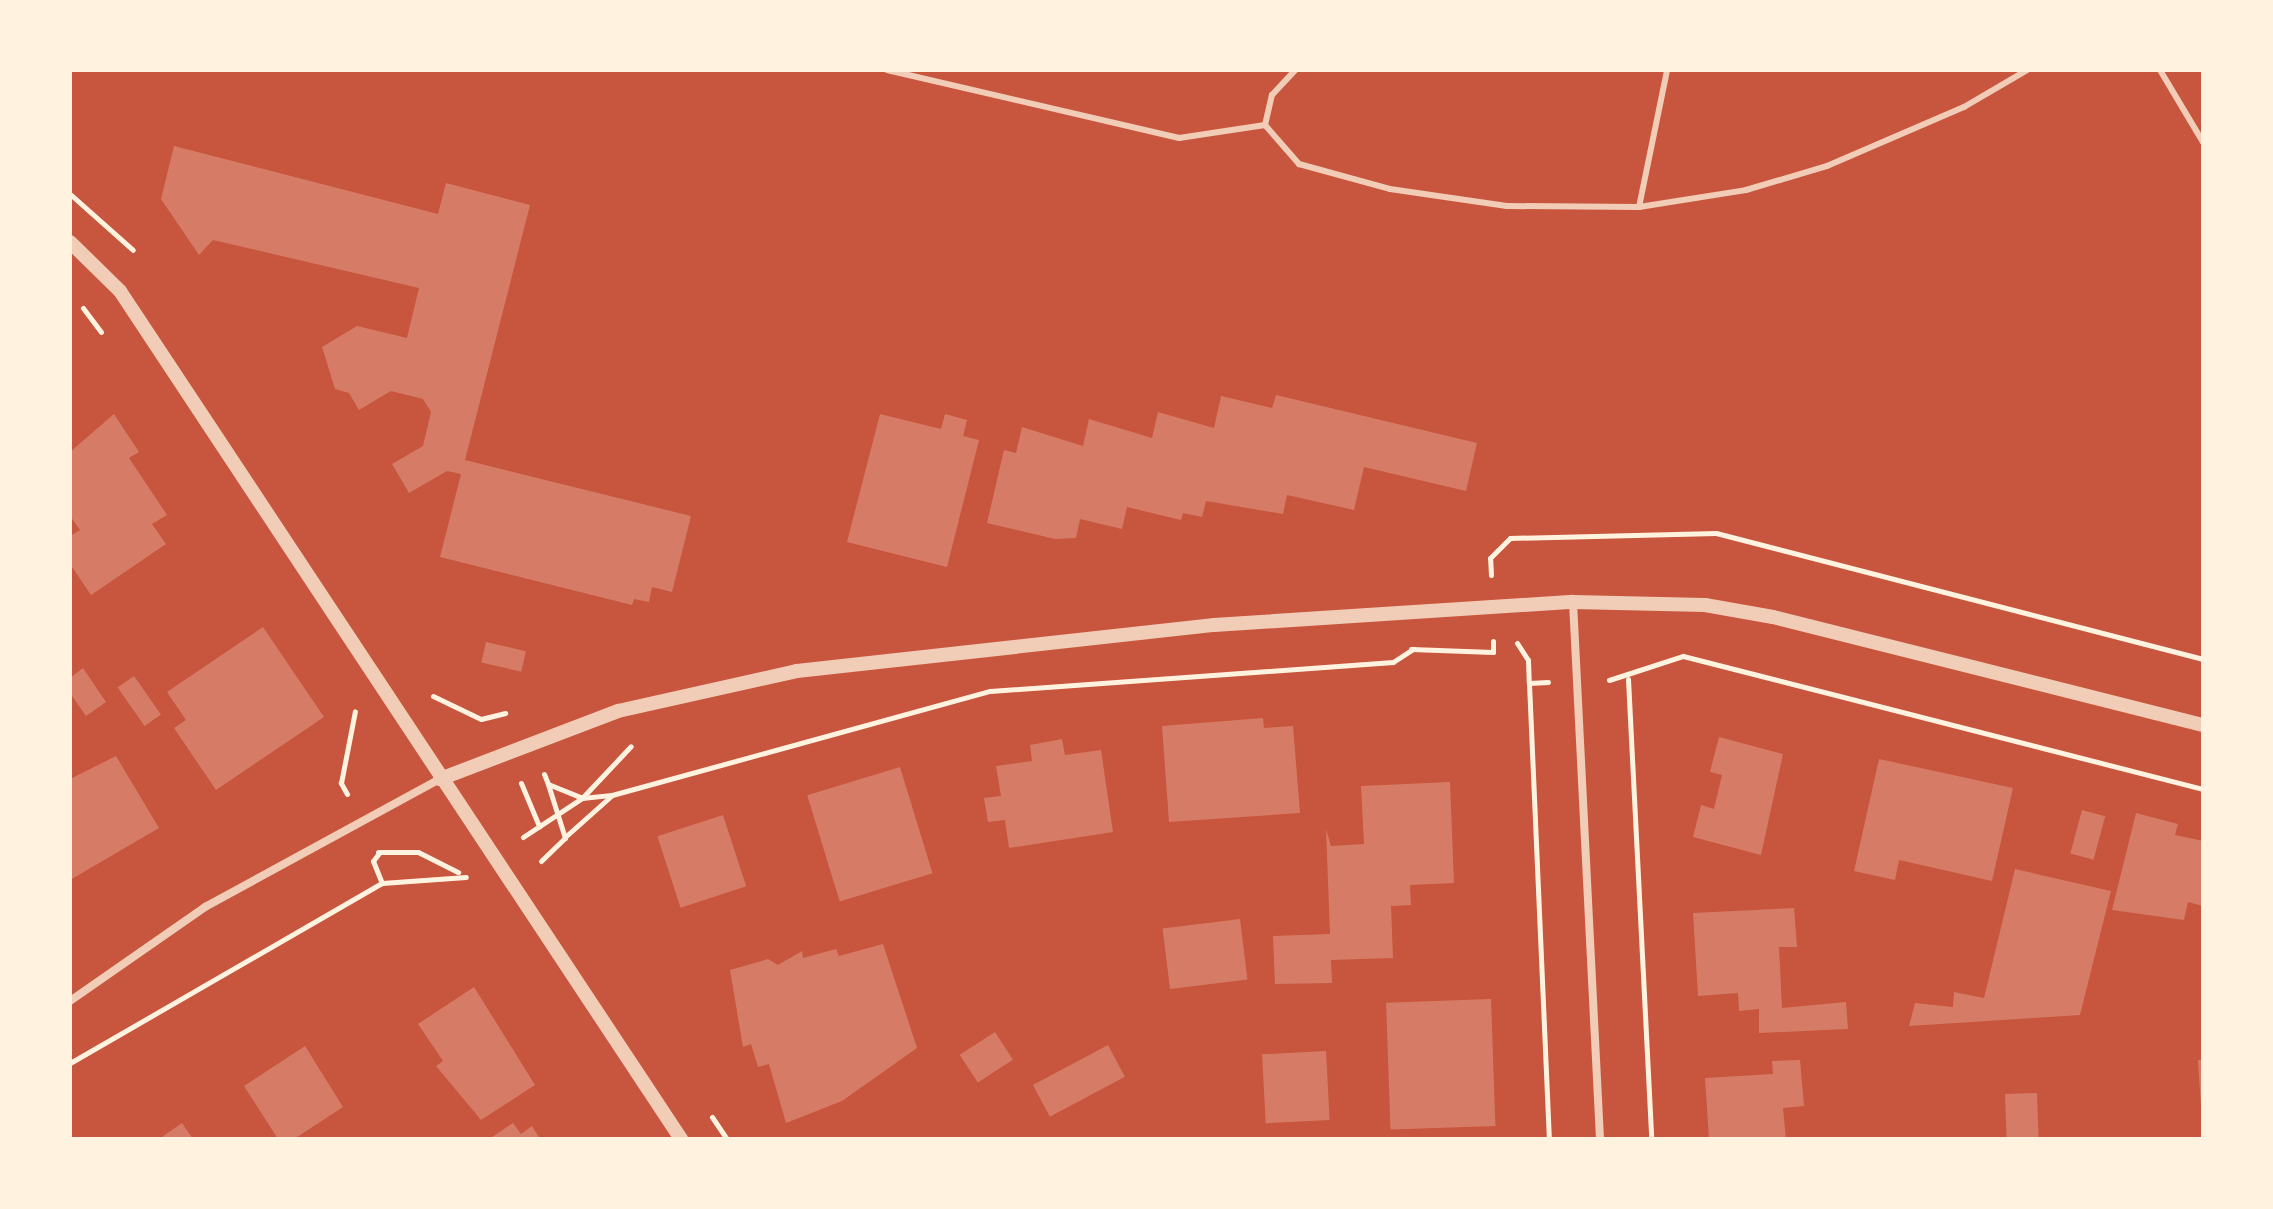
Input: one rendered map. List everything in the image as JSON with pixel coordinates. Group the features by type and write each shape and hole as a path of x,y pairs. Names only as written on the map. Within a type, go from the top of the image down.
{"street":[{"path":"70,242 120,291 681,1139"},
{"path":"1573,602 1600,1139"},
{"path":"70,1001 205,907 440,779 618,711 797,671 1214,625 1573,602 1705,605 1773,617 2203,725"}],"lane":[{"path":"887,70 1179,138 1265,125"},
{"path":"1265,125 1272,95 1295,70"},
{"path":"1639,207 1667,70"},
{"path":"1265,125 1299,164 1390,189 1507,206 1639,207 1746,190 1827,166 1951,114 2027,70"},
{"path":"2160,70 2203,142"}],"path":[{"path":"1483,638 1502,637"},
{"path":"1510,637 1528,660 1549,1139"},
{"path":"1529,683 1628,679 1683,656 2203,789"},
{"path":"1628,679 1651,1139"},
{"path":"421,682 464,714 493,716"},
{"path":"353,707 341,783 379,853"},
{"path":"548,784 565,838"},
{"path":"541,861 612,795"},
{"path":"379,853 418,852 467,876 472,887"},
{"path":"379,853 373,861 382,883"},
{"path":"70,1063 382,883 467,876"}],"building":[{"path":"174,146 438,214 446,183 530,205 465,460 691,516 672,592 652,587 649,602 634,599 632,605 440,557 461,474 447,471 409,493 392,464 423,446 431,412 423,399 391,391 359,410 349,393 335,389 322,347 357,326 407,338 419,288 213,240 199,255 161,199"},
{"path":"1276,395 1477,443 1466,491 1364,467 1354,510 1287,495 1283,514 1206,501 1202,517 1183,513 1181,520 1127,507 1122,529 1080,519 1076,538 1055,539 987,523 1004,450 1016,453 1022,427 1083,446 1089,419 1152,438 1158,412 1214,428 1221,396 1272,408"},
{"path":"114,414 139,452 129,458 167,515 152,524 166,544 91,595 70,564 70,536 80,530 70,516 70,452"},
{"path":"880,414 941,429 945,414 967,420 963,436 979,440 947,567 847,542"},
{"path":"263,627 324,717 216,790 174,728 186,720 167,692"},
{"path":"486,642 526,651 521,672 481,662"},
{"path":"83,668 106,702 86,716 70,693 70,678"},
{"path":"134,676 161,715 145,726 118,687"},
{"path":"1263,718 1264,728 1293,726 1300,813 1169,822 1162,726"},
{"path":"1719,737 1783,754 1761,855 1693,837 1701,805 1714,809 1722,775 1710,772"},
{"path":"1062,739 1065,755 1101,750 1113,832 1009,848 1005,820 988,822 984,798 1001,796 996,766 1032,761 1030,745"},
{"path":"116,756 159,828 70,880 70,779"},
{"path":"1879,759 2013,788 1992,881 1899,860 1895,880 1854,871"},
{"path":"900,767 932,873 840,902 807,795"},
{"path":"1450,782 1454,883 1410,885 1411,905 1391,906 1393,958 1331,960 1332,983 1275,984 1273,936 1330,934 1326,829 1331,846 1364,844 1361,786"},
{"path":"2082,810 2105,816 2094,860 2070,853"},
{"path":"2136,813 2178,824 2175,835 2203,841 2203,906 2188,902 2184,920 2112,910"},
{"path":"723,815 746,886 681,908 657,836"},
{"path":"2015,869 2111,891 2080,1015 1909,1026 1915,1003 1953,1007 1954,992 1984,998"},
{"path":"1794,908 1797,947 1779,947 1782,1008 1846,1002 1848,1029 1759,1033 1759,1009 1739,1011 1738,993 1698,996 1693,913"},
{"path":"1240,919 1247,980 1170,989 1163,929"},
{"path":"883,944 917,1048 842,1101 786,1123 769,1064 758,1067 751,1044 743,1047 730,970 768,959 778,965 802,951 803,958 836,949 839,956"},
{"path":"474,987 535,1085 481,1120 436,1066 443,1061 418,1024"},
{"path":"1491,999 1495,1126 1390,1130 1386,1003"},
{"path":"995,1032 1013,1060 978,1083 960,1055"},
{"path":"1108,1045 1125,1077 1050,1117 1033,1085"},
{"path":"305,1046 343,1107 294,1139 278,1139 244,1086"},
{"path":"1326,1051 1330,1120 1266,1123 1262,1054"},
{"path":"1800,1060 1804,1106 1783,1108 1786,1139 1709,1139 1705,1078 1773,1074 1772,1061"},
{"path":"2198,1060 2203,1060 2203,1107 2201,1107"},
{"path":"2037,1093 2039,1139 2007,1139 2005,1094"},
{"path":"182,1123 193,1139 159,1139"},
{"path":"513,1123 521,1134 532,1126 540,1139 489,1139"}]}
